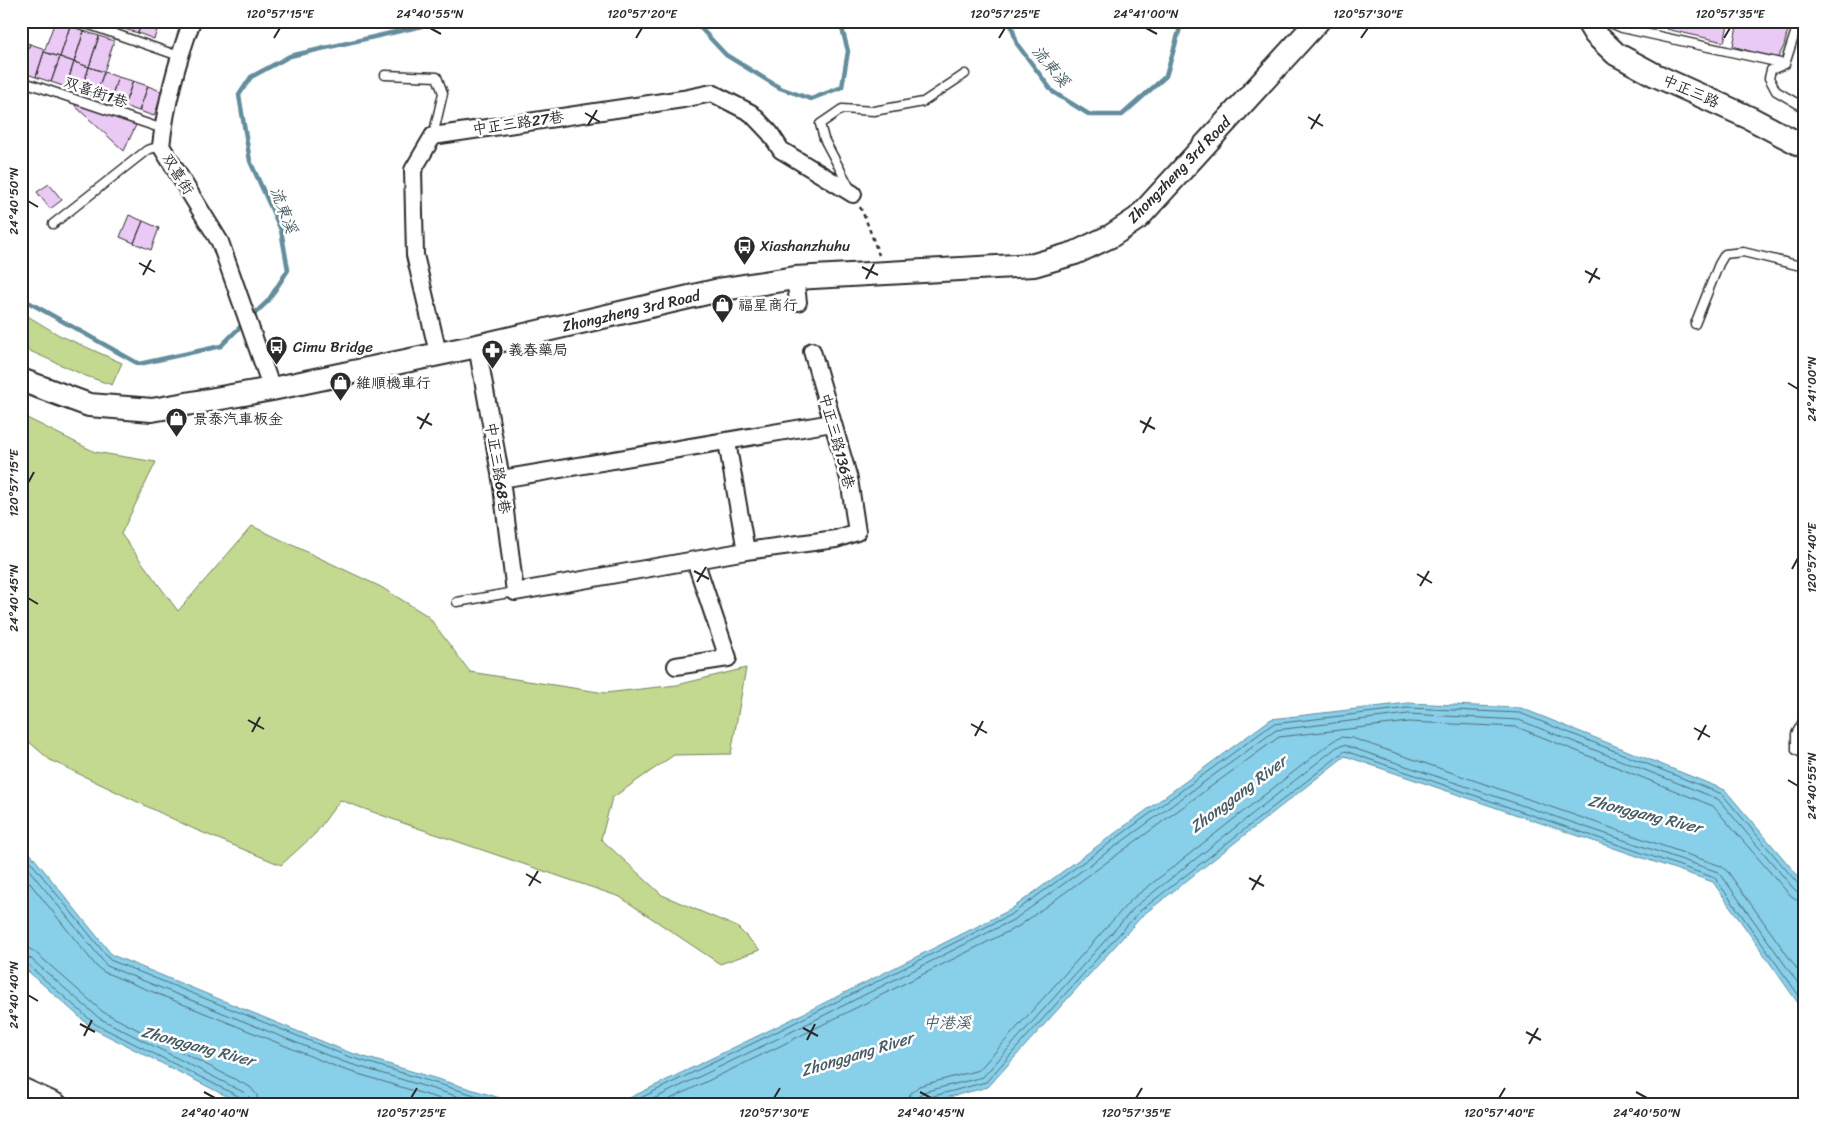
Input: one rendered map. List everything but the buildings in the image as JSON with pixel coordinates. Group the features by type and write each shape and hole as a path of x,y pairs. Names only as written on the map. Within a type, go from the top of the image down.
{"main road":[{"name":"Zhongzheng 3rd Road","path":"21,380 89,405 152,410 272,389 477,346 724,289 795,278 1034,265 1075,253 1112,236 1138,218 1318,21"},
{"name":"中正三路","path":"1588,21 1596,34 1616,54 1655,75 1750,118 1805,147"},
{"path":"21,1089 56,1105"}],"street":[{"name":"双喜街","path":"192,21 179,56 161,146 220,242 272,389"},
{"name":"中正三路27巷","path":"433,136 683,99 712,93 751,113 770,133 781,150 853,194"},
{"path":"433,136 412,170 416,255 438,353"},
{"path":"795,278 798,302"},
{"name":"中正三路68巷","path":"477,346 501,480 515,592"},
{"name":"中正三路136巷","path":"746,551 836,539 857,532 850,479 812,351"},
{"path":"501,480 832,423"},
{"path":"515,592 746,551 727,442"},
{"path":"676,666 728,658 695,560"}],"lane":[{"path":"78,21 179,56"},
{"path":"1606,21 1622,28 1785,64"},
{"path":"1799,21 1785,64 1771,70 1769,78 1776,91 1805,108"},
{"path":"853,194 824,139 820,124 842,109 874,111 923,102 965,74"},
{"path":"385,75 437,77 443,93 433,136"},
{"name":"双喜街1巷","path":"21,81 163,129"},
{"path":"53,224 147,150 161,146"},
{"path":"1695,324 1719,264 1725,254 1743,252 1805,267"},
{"path":"457,602 515,592"},
{"path":"1805,718 1796,734 1796,750 1805,755"}],"path":[{"path":"853,194 866,220 885,273"}],"green space":[{"path":"21,312 59,335 122,363 112,385 86,376 21,347"},
{"path":"21,415 95,452 156,462 121,534 178,611 252,526 381,587 428,616 470,672 605,693 677,685 746,668 731,754 674,755 612,798 601,839 662,895 737,927 760,950 720,964 620,897 340,800 315,834 281,865 194,829 50,760 21,735"}],"water":[{"name":"中港溪","path":"1408,703 1521,708 1725,790 1805,884 1805,1013 1713,882 1345,756 1143,915 988,1087 918,1105 615,1105 1010,910 1271,719"},
{"name":"Zhonggang River","path":"21,842 112,955 348,1052 520,1104 537,1105 244,1105 92,1028 21,965"}],"waterway":[{"name":"流東溪","path":"250,318 268,301 288,270 281,230 250,161 239,95 251,77 290,56 444,21"},
{"name":"流東溪","path":"694,21 726,55 780,88 811,99 842,87 848,51 840,21"},
{"name":"流東溪","path":"1010,21 1017,44 1053,92 1090,115 1122,115 1166,76 1182,21"},
{"name":"流東溪","path":"21,298 139,364 221,346 244,323"}],"place":[{"name":"Xiashanzhuhu","path":"744,265"},
{"name":"福星商行","path":"722,324"},
{"name":"Cimu Bridge","path":"277,366"},
{"name":"義春藥局","path":"492,369"},
{"name":"維順機車行","path":"340,402"},
{"name":"景泰汽車板金","path":"177,438"}]}
